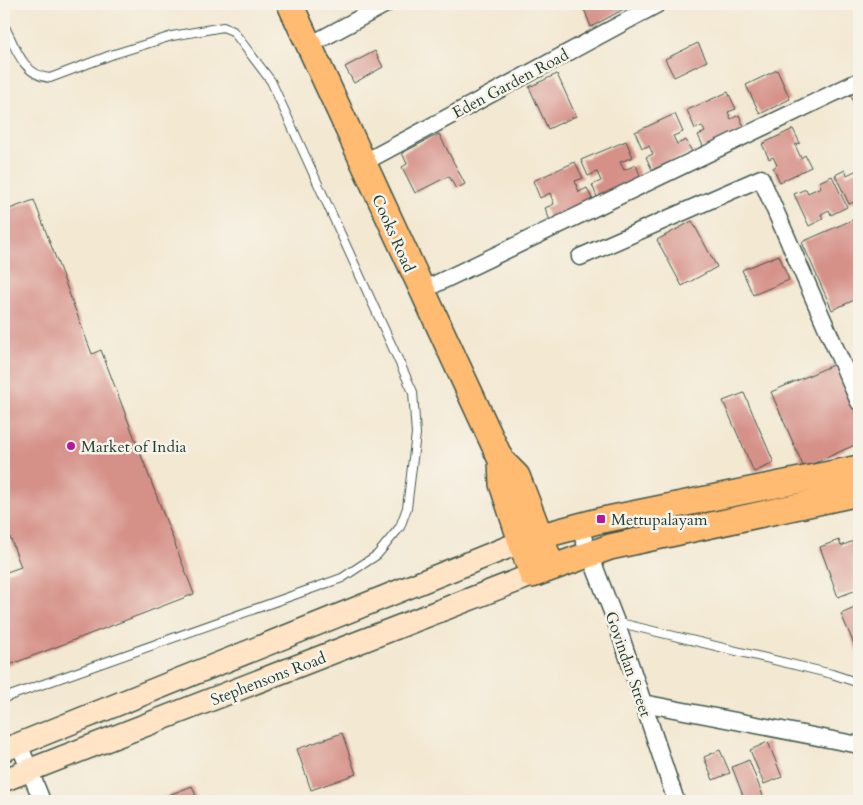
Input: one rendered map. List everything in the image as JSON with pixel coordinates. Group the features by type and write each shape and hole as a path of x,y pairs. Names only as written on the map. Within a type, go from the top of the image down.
{"main road":[{"name":"Cooks Road","path":"290,4 421,291 501,460 517,476 531,539 542,571"},
{"path":"531,539 579,527 598,520 859,468"},
{"path":"542,571 610,547 859,493"},
{"name":"Stephensons Road","path":"12,747 531,539"},
{"name":"Stephensons Road","path":"4,780 542,571"}],"street":[{"path":"310,45 386,4"},
{"name":"Eden Garden Road","path":"362,162 658,4"},
{"path":"421,291 859,81"},
{"path":"580,257 761,178 859,402"},
{"name":"Govindan Street","path":"579,527 616,622 676,801"},
{"path":"643,703 859,745"},
{"path":"12,747 29,771 42,801"}],"lane":[{"path":"4,25 30,72 40,77 50,78 111,55 172,36 223,27 234,31 271,81 413,392 416,434 407,508 400,527 377,555 342,578 4,698"},
{"path":"616,622 832,674 859,683"}],"building":[{"path":"582,4 633,4 591,27"},
{"path":"698,43 707,61 674,77 665,59"},
{"path":"375,51 383,67 354,83 345,67"},
{"path":"777,70 790,99 760,114 746,85"},
{"path":"557,74 576,116 548,129 529,87"},
{"path":"859,87 859,115 849,91"},
{"path":"728,92 736,109 728,112 731,119 739,115 745,129 704,148 698,135 705,132 702,126 695,129 687,110"},
{"path":"675,114 683,132 673,136 677,144 686,140 692,152 652,170 646,157 653,154 649,146 642,148 635,132"},
{"path":"793,129 800,143 795,145 801,158 805,155 811,167 780,182 773,168 777,165 773,157 769,159 762,144"},
{"path":"439,134 465,184 456,189 449,176 415,193 402,167 407,164 402,153"},
{"path":"626,141 633,157 620,162 624,170 636,165 642,180 598,199 592,185 601,181 597,172 588,176 581,160"},
{"path":"575,162 583,178 575,181 579,192 587,188 594,203 551,223 545,208 554,204 550,193 540,198 533,181"},
{"path":"859,169 859,200 849,204 835,175 845,170 847,175"},
{"path":"832,176 847,207 831,215 829,210 821,214 823,219 809,226 794,194 806,189 808,193 821,187 819,182"},
{"name":"Market of India","path":"34,200 92,354 101,350 194,594 4,667 4,573 21,567 10,537 4,540 4,211"},
{"path":"859,217 859,298 832,310 802,242"},
{"path":"692,221 717,267 682,286 657,240"},
{"path":"779,255 789,280 753,295 742,270"},
{"path":"835,364 859,421 859,443 804,468 771,392"},
{"path":"744,393 774,463 754,472 723,401"},
{"path":"859,533 859,589 838,597 820,547 839,540 841,546 856,540 854,535"},
{"path":"859,606 859,656 841,614"},
{"path":"342,733 356,774 311,790 297,749"},
{"path":"768,742 782,777 764,784 750,750"},
{"path":"720,750 730,773 713,780 704,757"},
{"path":"749,760 765,801 745,801 732,767"},
{"path":"192,786 198,801 154,801"}],"place":[{"name":"Market of India","path":"71,446"},
{"name":"Mettupalayam","path":"601,519"}]}
